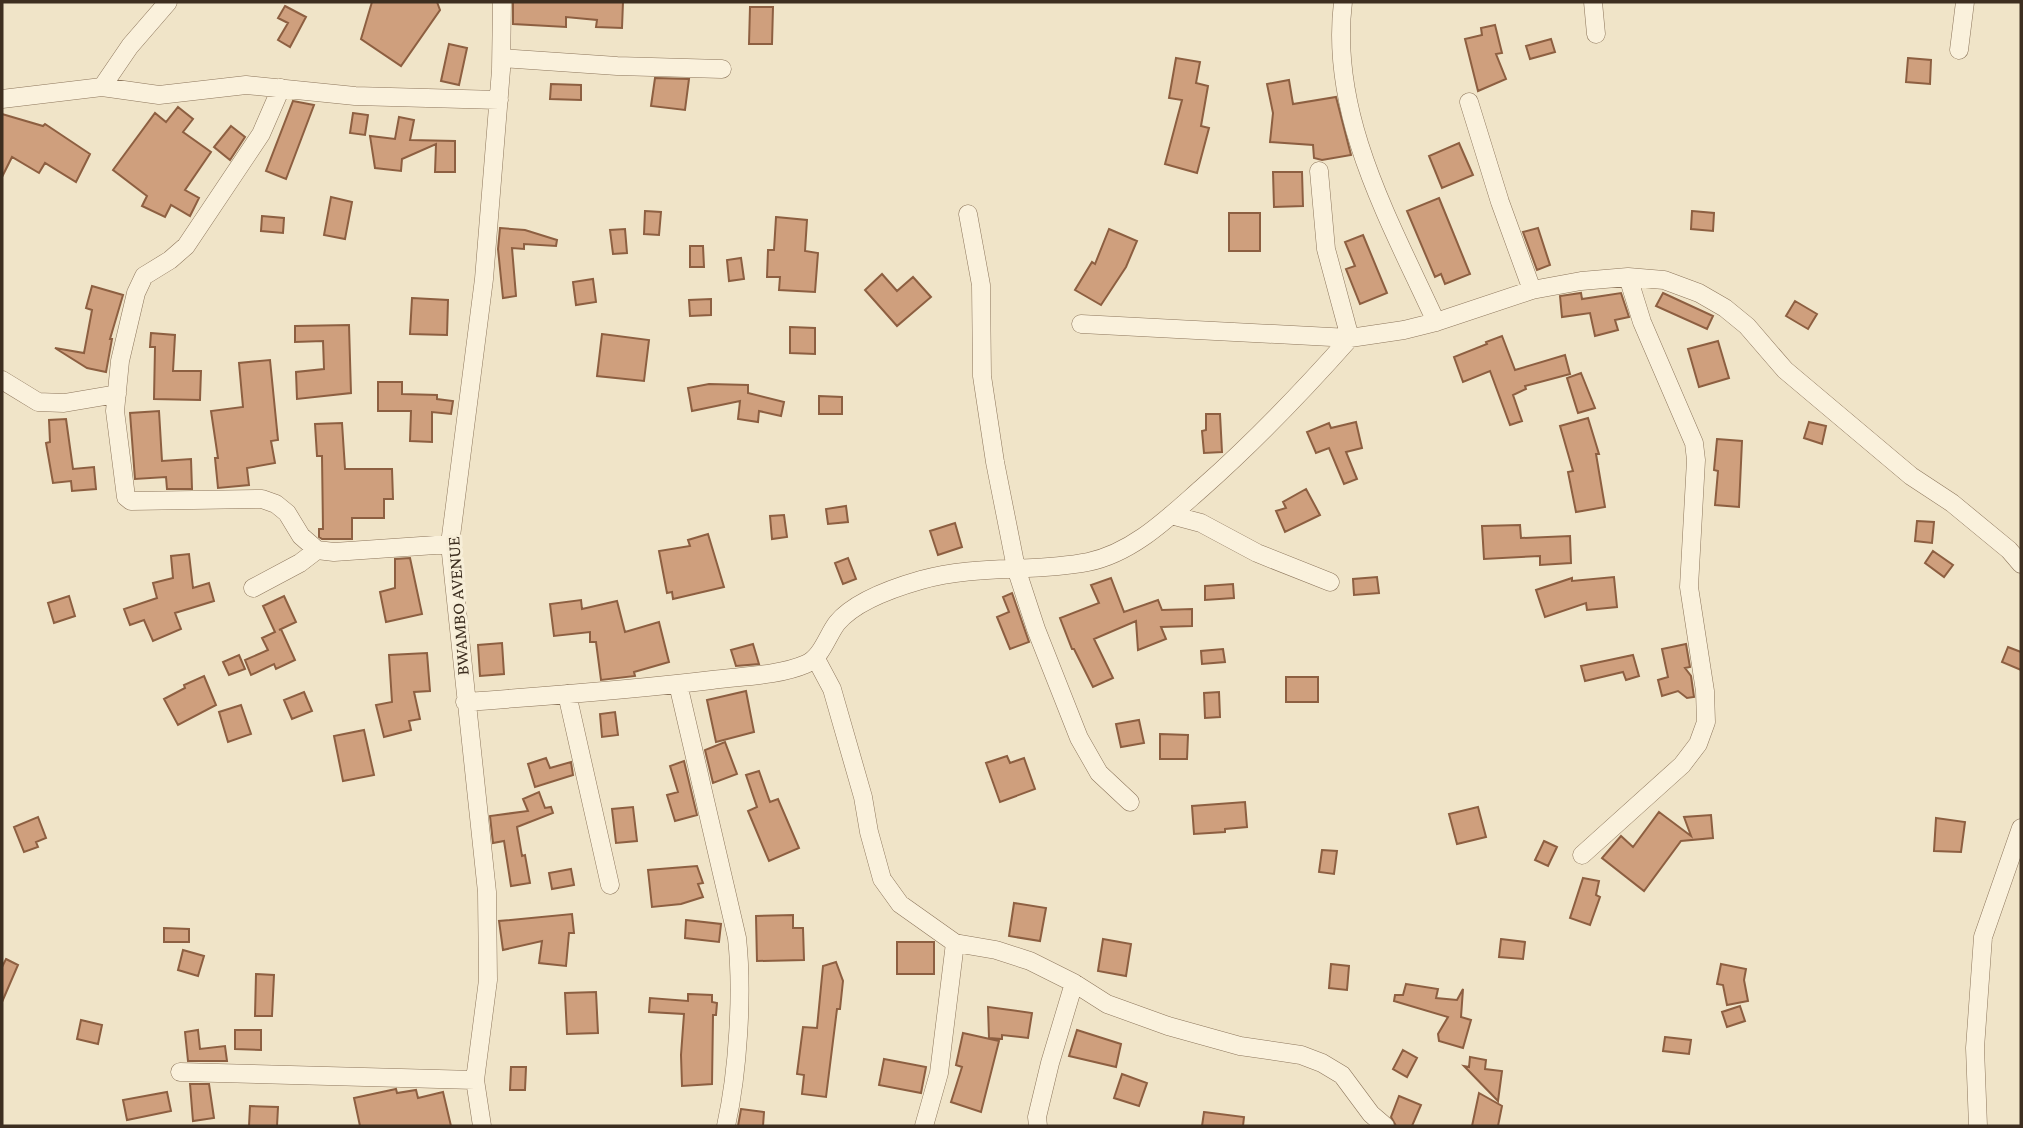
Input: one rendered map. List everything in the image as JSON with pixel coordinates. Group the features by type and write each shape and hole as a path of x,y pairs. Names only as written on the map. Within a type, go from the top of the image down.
{"street":[{"path":"102,87 130,46 169,2"},
{"name":"BWAMBO AVENUE","path":"482,1126 475,1080 488,981 487,892 450,544 484,279 502,58 502,2"},
{"path":"1343,2 1340,59 1345,95 1357,138 1384,208 1436,322"},
{"path":"1593,2 1596,34"},
{"path":"1959,50 1965,2"},
{"path":"502,58 617,66 722,69"},
{"path":"2,99 102,87 159,96 246,85 355,96 499,100"},
{"path":"281,88 261,134 186,246 144,276 136,293 120,361 115,411 126,497 131,501 262,499 276,504 287,513 300,536 317,550 334,552 450,544"},
{"path":"1469,102 1496,191 1532,290"},
{"path":"1319,172 1326,249 1350,338"},
{"path":"968,214 981,285 982,376 995,462 1016,568 1036,629 1079,738 1099,774 1130,802"},
{"path":"1583,855 1682,765 1698,744 1706,722 1706,691 1689,587 1696,460 1694,443 1642,322 1628,277"},
{"path":"1081,324 1350,338 1436,322 1532,290 1581,281 1628,277 1664,279 1699,293 1725,308 1747,326 1784,370 1911,476 1952,503 2000,542 2021,564"},
{"path":"465,702 678,684 786,669 816,659 839,621 858,605 920,580 980,569 1090,562 1116,554 1171,515 1232,461 1291,403 1350,338"},
{"path":"2,380 38,402 64,403 117,394"},
{"path":"1171,515 1201,523 1257,553 1330,582"},
{"path":"253,587 300,563 317,550"},
{"path":"816,659 832,689 863,797 874,856 882,879 900,904 955,943 1030,961 1107,1003 1168,1026 1240,1046 1301,1055 1322,1063 1342,1075 1371,1114 1385,1126"},
{"path":"678,684 737,938 739,960 734,1081 726,1126"},
{"path":"567,694 610,885"},
{"path":"1978,1126 1975,1048 1983,937 2021,828"},
{"path":"924,1126 939,1073 955,943"},
{"path":"1038,1126 1037,1117 1050,1063 1074,983"},
{"path":"180,1072 475,1080"}],"building":[{"path":"372,2 437,2 440,10 401,66 361,39"},
{"path":"513,2 623,2 622,28 596,27 597,20 566,17 566,27 513,24"},
{"path":"285,6 306,17 290,47 278,40 288,23 278,18"},
{"path":"750,7 773,7 772,44 749,44"},
{"path":"1495,25 1502,53 1496,54 1506,79 1478,91 1465,39 1482,35 1481,28"},
{"path":"1551,39 1555,52 1530,59 1526,46"},
{"path":"449,44 467,48 459,85 441,81"},
{"path":"1176,58 1200,62 1196,83 1208,86 1201,126 1209,128 1197,173 1165,164 1182,100 1169,98"},
{"path":"1908,58 1931,60 1930,84 1906,82"},
{"path":"655,78 689,79 685,110 651,106"},
{"path":"1289,80 1293,104 1336,97 1351,155 1322,160 1314,158 1313,145 1270,142 1273,113 1267,84"},
{"path":"551,84 581,85 581,100 550,99"},
{"path":"293,101 314,105 286,179 266,171"},
{"path":"178,107 193,119 183,132 211,152 185,190 199,198 190,216 171,205 165,217 142,206 147,196 113,170 155,113 166,122"},
{"path":"353,113 368,115 365,135 350,133"},
{"path":"2,114 43,126 45,124 90,154 76,182 45,163 39,173 12,157 2,177"},
{"path":"399,117 414,120 410,140 455,141 455,172 435,172 436,144 402,159 401,171 375,168 370,136 395,139"},
{"path":"231,126 245,137 230,160 214,147"},
{"path":"1459,143 1473,175 1442,188 1429,156"},
{"path":"1273,172 1302,172 1303,206 1274,207"},
{"path":"331,197 352,202 345,239 324,235"},
{"path":"1439,198 1470,274 1445,284 1441,274 1435,277 1407,211"},
{"path":"645,211 661,212 659,235 644,234"},
{"path":"1692,211 1714,213 1713,231 1691,229"},
{"path":"1229,213 1260,213 1260,251 1229,251"},
{"path":"262,216 284,218 283,233 261,231"},
{"path":"776,217 807,220 805,251 818,253 815,292 779,290 780,277 767,277 768,250 774,250"},
{"path":"500,228 525,230 557,240 556,246 524,244 524,249 512,248 516,296 503,298 498,249"},
{"path":"1538,228 1550,265 1537,270 1523,232"},
{"path":"625,229 627,253 613,254 610,230"},
{"path":"1109,229 1137,241 1126,267 1101,305 1075,290 1092,262 1095,264"},
{"path":"1363,235 1387,293 1360,304 1346,269 1355,266 1345,242"},
{"path":"690,246 703,246 704,267 690,267"},
{"path":"741,258 744,279 729,281 727,260"},
{"path":"882,274 897,291 913,277 931,297 897,326 865,290"},
{"path":"593,279 596,302 576,305 573,282"},
{"path":"92,286 123,295 110,339 106,372 87,368 55,348 84,353 92,310 86,308"},
{"path":"1581,293 1582,299 1621,293 1629,317 1615,320 1618,330 1595,336 1590,313 1562,317 1560,296"},
{"path":"1663,293 1713,316 1707,329 1656,306"},
{"path":"412,298 448,300 447,335 410,334"},
{"path":"711,299 711,315 690,316 689,300"},
{"path":"1795,301 1817,314 1808,329 1786,316"},
{"path":"349,325 351,393 297,399 296,372 324,369 323,341 295,342 295,326"},
{"path":"790,327 815,328 815,354 790,353"},
{"path":"151,333 175,335 173,371 201,371 200,400 154,399 155,347 150,347"},
{"path":"602,334 649,340 644,381 597,376"},
{"path":"1502,336 1515,370 1565,355 1570,374 1525,386 1526,389 1513,395 1522,421 1510,425 1490,371 1463,382 1454,357"},
{"path":"1718,341 1729,378 1699,387 1688,349"},
{"path":"270,360 278,440 271,441 275,463 247,468 249,485 218,488 215,458 218,458 211,411 243,407 239,363"},
{"path":"1581,373 1595,408 1578,413 1567,378"},
{"path":"378,382 402,382 402,394 437,395 437,399 453,401 451,414 432,412 432,442 410,441 411,411 378,411"},
{"path":"709,384 748,385 748,393 784,402 781,416 759,411 758,422 738,419 740,401 692,411 688,388"},
{"path":"819,396 842,397 842,414 819,414"},
{"path":"159,411 162,461 191,459 192,489 167,489 166,477 135,479 130,413"},
{"path":"1206,414 1220,414 1222,452 1204,453 1202,431 1206,430"},
{"path":"1588,418 1599,454 1596,454 1605,507 1576,512 1568,472 1573,471 1560,426"},
{"path":"66,419 73,469 94,467 96,489 72,491 71,481 53,483 46,443 50,442 49,420"},
{"path":"1356,422 1362,448 1346,452 1357,479 1344,484 1329,448 1316,453 1307,432 1329,423 1331,428"},
{"path":"1809,422 1826,426 1822,444 1804,438"},
{"path":"342,423 345,469 392,469 393,499 384,499 384,518 352,518 352,539 322,539 319,537 319,529 323,529 322,456 317,456 315,424"},
{"path":"1717,439 1742,441 1739,507 1715,505"},
{"path":"1306,489 1320,515 1285,532 1276,511 1286,508 1283,502"},
{"path":"846,506 848,522 828,524 826,509"},
{"path":"784,515 787,537 772,539 770,516"},
{"path":"1917,521 1934,522 1932,543 1915,541"},
{"path":"955,523 962,547 938,555 930,531"},
{"path":"1520,525 1521,538 1570,536 1571,563 1540,565 1540,556 1484,559 1482,526"},
{"path":"708,534 724,587 673,599 672,592 667,593 659,551 690,546 688,540"},
{"path":"1933,551 1953,565 1944,577 1925,563"},
{"path":"189,554 193,588 209,583 214,601 175,613 181,629 153,641 144,620 130,625 124,609 157,598 153,583 173,578 171,556"},
{"path":"410,558 422,614 386,622 380,592 395,588 395,559"},
{"path":"848,558 856,579 843,584 835,563"},
{"path":"1377,577 1379,593 1354,595 1353,579"},
{"path":"1614,577 1617,607 1587,610 1586,603 1545,617 1536,590 1572,578 1572,581"},
{"path":"1111,578 1124,612 1158,600 1162,610 1192,609 1192,626 1161,627 1166,639 1138,650 1136,621 1094,639 1113,678 1093,687 1072,649 1060,618 1099,603 1091,585"},
{"path":"1233,584 1234,598 1205,600 1205,586"},
{"path":"1012,593 1029,642 1010,649 997,617 1009,612 1003,597"},
{"path":"69,596 75,616 54,623 48,603"},
{"path":"284,596 296,622 281,629 295,660 276,669 274,664 251,675 245,660 268,650 262,638 275,632 263,606"},
{"path":"581,600 582,609 617,601 625,632 659,622 669,662 634,672 635,676 601,680 596,642 590,642 590,632 554,636 550,604"},
{"path":"502,643 504,674 480,676 478,645"},
{"path":"753,644 759,664 736,666 731,650"},
{"path":"1686,644 1690,667 1685,668 1691,676 1694,697 1687,698 1678,691 1662,696 1658,680 1668,677 1662,649"},
{"path":"2008,647 2021,652 2021,670 2002,662"},
{"path":"1223,649 1225,662 1202,664 1201,651"},
{"path":"427,653 430,691 414,692 420,719 409,721 411,730 384,737 376,705 392,702 389,655"},
{"path":"239,655 245,669 229,675 223,662"},
{"path":"1633,655 1639,676 1626,680 1623,672 1585,681 1581,666"},
{"path":"204,676 216,705 178,725 164,699 185,688 184,685"},
{"path":"1286,677 1318,677 1318,702 1286,702"},
{"path":"746,691 754,732 716,742 707,700"},
{"path":"304,692 312,711 292,719 284,700"},
{"path":"1219,692 1220,717 1205,718 1204,693"},
{"path":"241,705 251,734 228,742 219,712"},
{"path":"615,712 618,735 602,737 600,714"},
{"path":"1139,720 1144,743 1121,747 1116,724"},
{"path":"364,730 374,775 343,781 334,736"},
{"path":"1160,734 1188,735 1187,759 1160,759"},
{"path":"725,742 737,774 713,783 705,750"},
{"path":"1007,756 1010,763 1024,758 1035,789 1000,802 986,763"},
{"path":"546,758 550,768 571,762 573,775 535,787 528,764"},
{"path":"684,761 697,815 675,821 667,795 678,792 670,766"},
{"path":"759,771 770,802 778,799 799,848 769,861 748,811 757,807 746,775"},
{"path":"539,792 545,808 551,807 553,813 517,827 530,883 511,886 504,841 493,843 490,816 528,811 523,799"},
{"path":"1245,802 1247,827 1194,834 1192,806"},
{"path":"633,807 637,841 616,843 612,809"},
{"path":"1478,807 1486,837 1457,844 1449,814"},
{"path":"1659,812 1691,836 1684,817 1711,815 1713,838 1681,841 1644,891 1602,858 1621,836 1633,847"},
{"path":"38,817 46,838 36,842 38,847 24,852 14,827"},
{"path":"1936,818 1965,822 1961,852 1934,851"},
{"path":"1544,841 1557,847 1548,866 1535,860"},
{"path":"1322,850 1337,851 1334,874 1319,872"},
{"path":"697,866 703,883 698,884 703,897 681,904 652,907 648,870"},
{"path":"571,869 574,885 552,889 549,873"},
{"path":"1583,878 1599,881 1596,895 1600,897 1590,925 1570,918"},
{"path":"1014,903 1046,908 1040,941 1009,936"},
{"path":"572,914 574,933 569,933 566,966 539,963 542,941 503,950 499,921"},
{"path":"793,915 793,928 803,928 804,960 757,961 756,916"},
{"path":"686,920 721,924 719,942 685,938"},
{"path":"164,928 189,929 189,942 164,942"},
{"path":"1103,939 1131,944 1126,976 1098,971"},
{"path":"1501,939 1525,942 1523,959 1499,957"},
{"path":"897,942 934,942 934,974 897,974"},
{"path":"183,950 204,956 198,976 178,970"},
{"path":"6,959 18,965 2,1002 2,967"},
{"path":"836,962 843,981 826,1097 802,1094 804,1075 797,1074 803,1027 817,1028 823,966"},
{"path":"1331,964 1349,966 1347,990 1329,988"},
{"path":"1721,964 1746,969 1744,980 1748,1001 1727,1005 1723,985 1717,984"},
{"path":"256,974 274,975 272,1016 255,1016"},
{"path":"1406,984 1438,989 1436,998 1457,1000 1463,989 1461,1017 1471,1020 1463,1048 1439,1041 1438,1034 1448,1017 1394,1001 1395,995 1403,995"},
{"path":"596,992 598,1033 567,1034 565,993"},
{"path":"688,994 712,995 712,1002 717,1003 716,1015 713,1015 712,1084 682,1086 684,1014 649,1012 650,998 688,1001"},
{"path":"1740,1006 1745,1021 1727,1027 1722,1012"},
{"path":"988,1007 1032,1013 1028,1038 1002,1035 1002,1039 989,1038"},
{"path":"81,1020 102,1025 98,1044 77,1039"},
{"path":"198,1030 200,1049 225,1046 227,1061 188,1061 185,1032"},
{"path":"235,1030 261,1030 261,1050 235,1049"},
{"path":"1077,1030 1121,1044 1116,1067 1069,1056"},
{"path":"963,1033 999,1041 981,1112 951,1102 962,1067 956,1065"},
{"path":"1665,1037 1691,1040 1689,1054 1663,1051"},
{"path":"1403,1050 1417,1058 1407,1077 1393,1069"},
{"path":"1470,1057 1486,1060 1485,1069 1502,1071 1498,1101 1464,1066 1469,1067"},
{"path":"884,1059 926,1067 921,1093 879,1085"},
{"path":"511,1067 526,1067 525,1090 510,1090"},
{"path":"1122,1074 1147,1083 1139,1106 1114,1098"},
{"path":"190,1084 209,1084 214,1118 193,1121"},
{"path":"396,1089 397,1093 416,1090 418,1098 443,1092 451,1126 360,1126 354,1098"},
{"path":"167,1092 171,1111 127,1120 123,1100"},
{"path":"1479,1093 1502,1106 1498,1126 1472,1126"},
{"path":"1399,1096 1421,1105 1412,1126 1396,1126 1391,1117"},
{"path":"250,1106 278,1107 277,1126 249,1126"},
{"path":"741,1109 764,1112 763,1126 738,1126"},
{"path":"1204,1112 1244,1117 1243,1126 1202,1126"}]}
